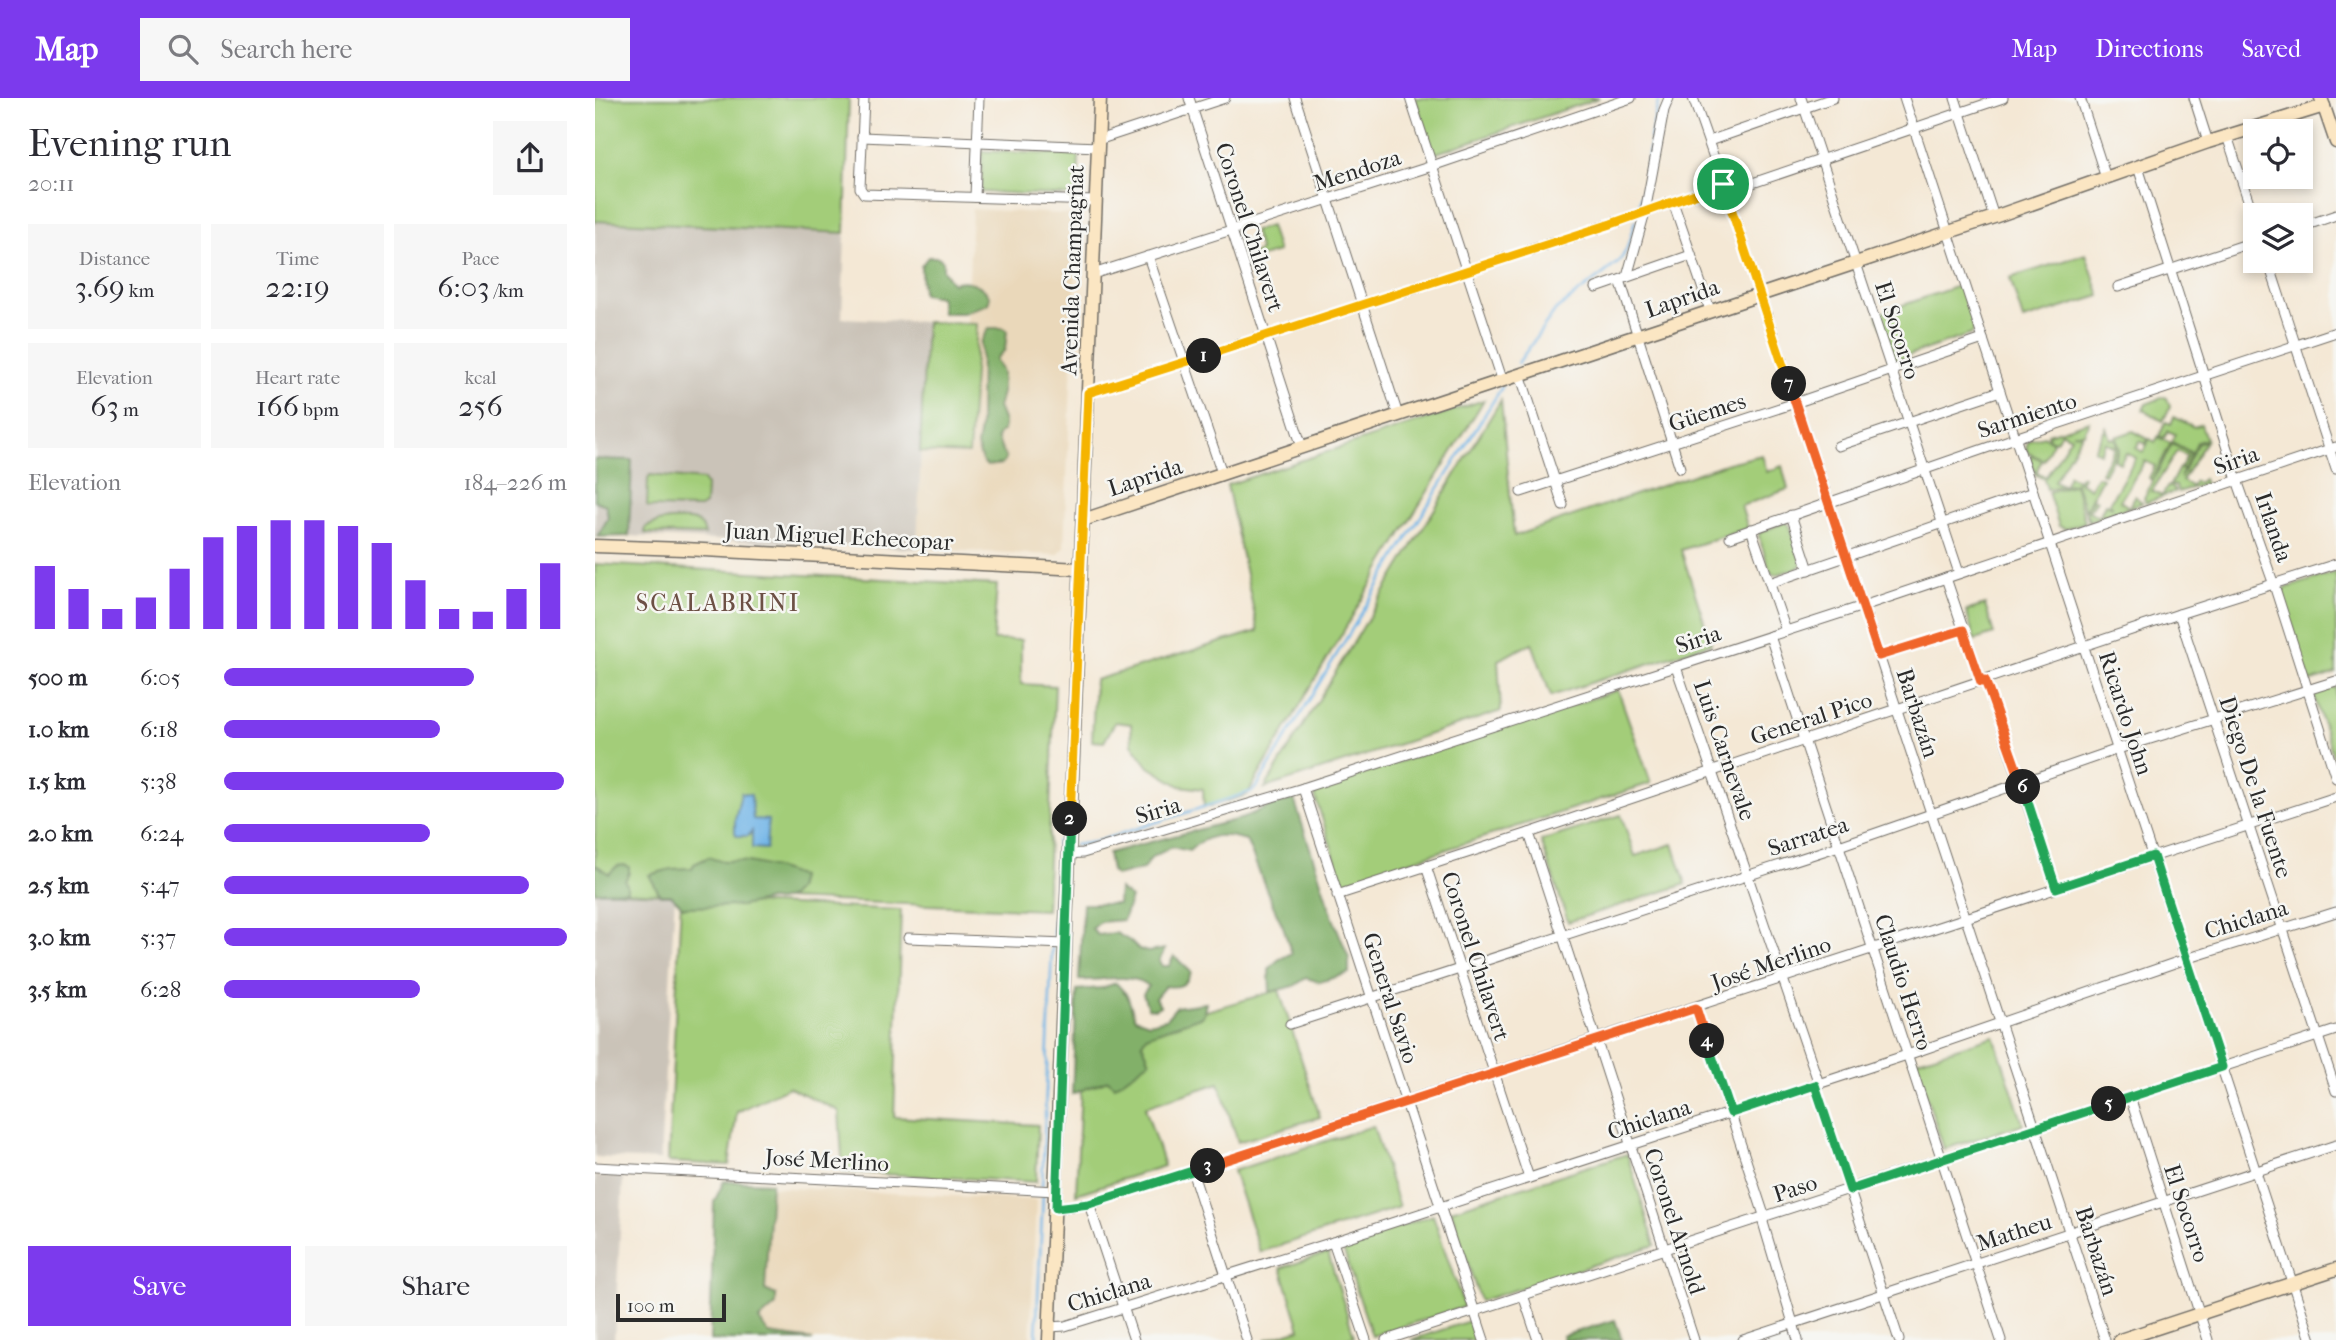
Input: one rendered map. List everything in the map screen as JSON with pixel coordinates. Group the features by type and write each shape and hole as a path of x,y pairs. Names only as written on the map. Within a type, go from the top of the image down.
{"street":[{"path":"864,98 861,192 864,194 1096,201"},
{"path":"975,197 979,98"},
{"name":"Avenida Champagñat","path":"1050,1333 1100,98"},
{"name":"Coronel Chilavert","path":"1189,98 1302,447"},
{"path":"862,137 1098,144 1225,98"},
{"path":"1295,98 1398,415"},
{"path":"1410,98 1502,379"},
{"name":"Mendoza","path":"1093,274 1432,166 1631,98"},
{"path":"1669,98 1664,110 1645,212 1623,278 1638,335 1681,468"},
{"name":"Barbazán","path":"1693,98 2105,1340"},
{"path":"1709,141 1802,103 1833,98"},
{"name":"Ricardo John","path":"1904,98 2311,1340"},
{"path":"1955,98 1994,216"},
{"path":"1088,393 1672,202 1821,159 2003,98"},
{"path":"2080,98 2106,178"},
{"path":"2194,98 2208,142"},
{"path":"2327,102 2336,142"},
{"name":"Laprida","path":"1083,520 2327,102"},
{"name":"El Socorro","path":"1802,103 1959,573"},
{"path":"2227,136 2249,203"},
{"name":"Irlanda","path":"2138,167 2237,480 2274,585 2336,779"},
{"path":"1672,202 1710,310"},
{"path":"2313,223 2336,215"},
{"path":"2118,287 2243,245"},
{"path":"1596,288 1691,255"},
{"path":"1148,256 1222,473"},
{"path":"2272,273 2333,448 2336,470"},
{"name":"Sarmiento","path":"1730,537 2015,438 2336,332"},
{"name":"Güemes","path":"1521,492 1673,444 1983,339"},
{"path":"1520,373 1563,505"},
{"path":"1837,446 2000,391"},
{"name":"Siria","path":"1068,854 1083,853 1303,788 1863,606 2333,448"},
{"path":"1770,583 2033,492"},
{"path":"1791,516 1809,570"},
{"path":"1751,529 1786,631"},
{"name":"Juan Miguel Echecopar","path":"595,546 1080,569"},
{"name":"General Pico","path":"1337,895 2336,564"},
{"path":"1946,578 2021,783 2056,888"},
{"name":"Diego De la Fuente","path":"2179,614 2336,1091"},
{"path":"1879,656 1963,630"},
{"name":"Claudio Herro","path":"1770,636 2001,1340"},
{"name":"Luis Carnevale","path":"1676,667 1783,979 1899,1340"},
{"name":"Sarratea","path":"1290,1024 1839,846 2118,749 2336,681"},
{"name":"General Savio","path":"1303,788 1483,1340"},
{"name":"José Merlino","path":"1056,1208 1089,1204 1192,1171 2336,797"},
{"name":"Coronel Arnold","path":"1529,833 1694,1340"},
{"name":"Coronel Chilavert","path":"1426,866 1529,1178"},
{"name":"Chiclana","path":"1050,1333 1817,1085 2186,958 2336,912"},
{"path":"908,939 1066,944"},
{"path":"1696,1008 1764,1218 1798,1340"},
{"name":"Paso","path":"1386,1340 2336,1030"},
{"name":"El Socorro","path":"2130,1097 2208,1340"},
{"name":"Matheu","path":"1743,1340 2336,1145"},
{"name":"José Merlino","path":"595,1167 1056,1191"},
{"path":"1192,1171 1247,1340"},
{"path":"1089,1204 1134,1340"},
{"path":"1333,1242 1366,1340"},
{"path":"2120,1340 2336,1269"},
{"path":"1523,1295 1538,1340"}],"shaded area":[{"path":"972,209 1078,215 1064,547 1058,555 917,549 926,322 967,324"},
{"path":"595,221 845,233 842,318 926,322 917,549 629,536 595,537"},
{"path":"595,891 675,895 660,1160 595,1157"},
{"path":"595,1176 623,1177 614,1340 595,1340"},
{"path":"726,1185 1036,1200 1030,1340 719,1340"}],"green space":[{"path":"595,98 849,98 845,233 595,221"},
{"path":"1415,98 1599,98 1434,154"},
{"path":"982,151 1079,155 1078,196 981,192"},
{"path":"1270,226 1278,252 1254,259 1252,254 1260,251 1254,231"},
{"path":"2086,254 2100,296 2023,320 2010,278"},
{"path":"928,257 938,257 943,261 943,270 952,283 969,282 983,289 990,297 988,304 963,313 942,313 940,297 922,294 921,266"},
{"path":"1961,285 1975,327 1972,334 1897,359 1893,358 1877,314"},
{"path":"926,322 977,324 969,454 920,452"},
{"path":"989,328 1003,328 1007,331 1005,350 995,359 1002,372 1002,392 998,407 1004,422 1003,431 997,438 1006,459 1002,464 987,466 982,461 977,446 980,428 981,342"},
{"path":"2164,397 2170,407 2163,421 2143,410 2146,404"},
{"path":"1484,400 1386,559 1247,795 1204,808 1203,789 1180,786 1149,767 1132,744 1131,724 1115,722 1104,742 1092,741 1095,680 1258,631 1227,485"},
{"path":"1501,400 1514,536 1728,463 1762,455 1767,472 1782,466 1788,489 1741,506 1748,528 1681,550 1711,643 1551,696 1532,643 1498,660 1501,711 1265,788"},
{"path":"2174,417 2194,427 2201,424 2206,439 2197,442 2192,453 2172,442 2175,434 2168,431 2164,438 2159,436 2166,422 2171,424"},
{"path":"2089,421 2084,433 2072,433 2082,434 2054,481 2063,486 2047,489 2044,479 2035,474 2029,457 2042,460 2036,472 2046,477 2071,437 2061,432 2056,441 2049,439 2048,434"},
{"path":"2106,427 2110,439 2114,438 2118,448 2104,474 2101,472 2115,447 2105,442 2100,453 2094,450"},
{"path":"2133,431 2148,439 2146,444 2140,441 2136,448 2143,452 2150,439 2155,442 2158,437 2171,443 2152,480 2149,478 2155,466 2145,461 2120,501 2129,507 2135,496 2142,503 2089,521 2086,512 2093,498 2097,500 2089,511 2099,517 2105,504 2113,507 2109,503 2136,458 2126,453 2120,463 2114,460 2119,449 2116,437"},
{"path":"2044,436 2053,442 2044,460 2028,453 2026,447 2029,440"},
{"path":"2206,441 2182,481 2191,486 2195,481 2198,483 2203,479 2205,484 2178,492 2176,486 2170,485 2179,468 2183,470 2180,478 2198,443"},
{"path":"2172,444 2191,454 2184,469 2181,467 2187,456 2177,451 2152,491 2162,496 2168,486 2175,492 2146,503 2144,498"},
{"path":"595,459 632,460 629,536 597,537 608,518 606,505 595,501"},
{"path":"650,475 703,480 706,486 705,505 700,508 647,506"},
{"path":"2069,475 2077,480 2075,483 2064,485"},
{"path":"2080,476 2083,477 2080,483 2090,488 2097,476 2102,478 2085,510 2076,484"},
{"path":"2075,484 2085,522 2065,529 2059,526 2048,492"},
{"path":"670,520 696,522 705,535 645,533 646,527"},
{"path":"1785,522 1790,526 1802,563 1798,568 1775,575 1770,571 1759,533"},
{"path":"595,564 997,585 993,640 1021,640 1021,684 1055,686 1046,910 595,891"},
{"path":"2336,572 2336,673 2310,682 2280,590"},
{"path":"1985,605 1994,634 1975,640 1966,611"},
{"path":"2336,687 2336,764 2313,694"},
{"path":"1618,690 1651,783 1343,883 1313,790"},
{"path":"1294,799 1349,958 1349,973 1320,982 1306,978 1294,986 1270,992 1269,969 1278,960 1292,953 1246,840 1216,836 1189,851 1172,847 1152,857 1143,869 1116,876 1111,871 1108,853 1243,818"},
{"path":"1621,815 1635,856 1673,844 1686,884 1568,922 1541,841"},
{"path":"709,857 721,861 756,864 793,874 800,877 797,890 790,897 778,901 769,900 742,906 683,907 671,895 660,895 649,875 671,869 692,868 694,864"},
{"path":"595,864 609,874 617,866 629,867 625,881 627,891 595,892"},
{"path":"1119,889 1131,898 1123,920 1100,922 1092,929 1098,935 1116,933 1138,949 1148,952 1165,949 1159,961 1162,966 1169,966 1174,956 1191,972 1181,985 1165,986 1155,998 1160,1006 1155,1009 1148,1008 1143,994 1149,986 1141,982 1124,978 1079,980 1083,904 1118,904"},
{"path":"681,900 901,910 894,1117 1038,1125 1036,1182 843,1172 839,1111 789,1087 737,1112 729,1165 668,1162"},
{"path":"1116,983 1127,995 1135,1018 1149,1023 1166,1019 1176,1007 1206,1003 1203,1016 1146,1036 1142,1043 1150,1061 1115,1086 1108,1080 1072,1094 1077,990 1102,988"},
{"path":"1279,990 1320,1117 1238,1142 1219,1083 1145,1107 1164,1166 1076,1194 1081,1086 1134,1032"},
{"path":"1994,1036 2023,1124 1944,1149 1915,1061"},
{"path":"1373,1126 1399,1207 1260,1252 1233,1171"},
{"path":"1627,1154 1655,1245 1480,1301 1451,1210"},
{"path":"724,1181 771,1183 765,1290 776,1295 776,1305 759,1320 769,1334 813,1340 710,1340 714,1202"},
{"path":"1433,1215 1464,1307 1372,1336 1342,1246"},
{"path":"1328,1253 1354,1336 1341,1340 1265,1340 1300,1329 1281,1268"},
{"path":"1615,1320 1622,1340 1563,1340 1562,1336"},
{"path":"1469,1321 1475,1340 1411,1340"}],"water":[{"path":"741,793 751,795 753,819 768,820 766,849 752,848 752,831 748,836 737,836 735,833"}],"waterway":[{"path":"1638,209 1659,98"},
{"path":"1518,363 1556,310 1620,261 1635,221"},
{"path":"1075,845 1095,842 1253,791 1502,387"},
{"path":"1057,829 1058,822"},
{"path":"1053,939 1057,841"},
{"path":"1042,1186 1052,948"},
{"path":"1036,1340 1043,1195"}],"district":[{"name":"SCALABRINI","path":"718,603"}],"route":[{"path":"1723,184 1879,656 1963,630 1981,682 1985,680 2056,888 2153,856 2222,1067 1850,1190 1815,1085 1731,1113 1696,1008 1089,1204 1056,1208 1088,393 1611,224 1723,184"}]}
